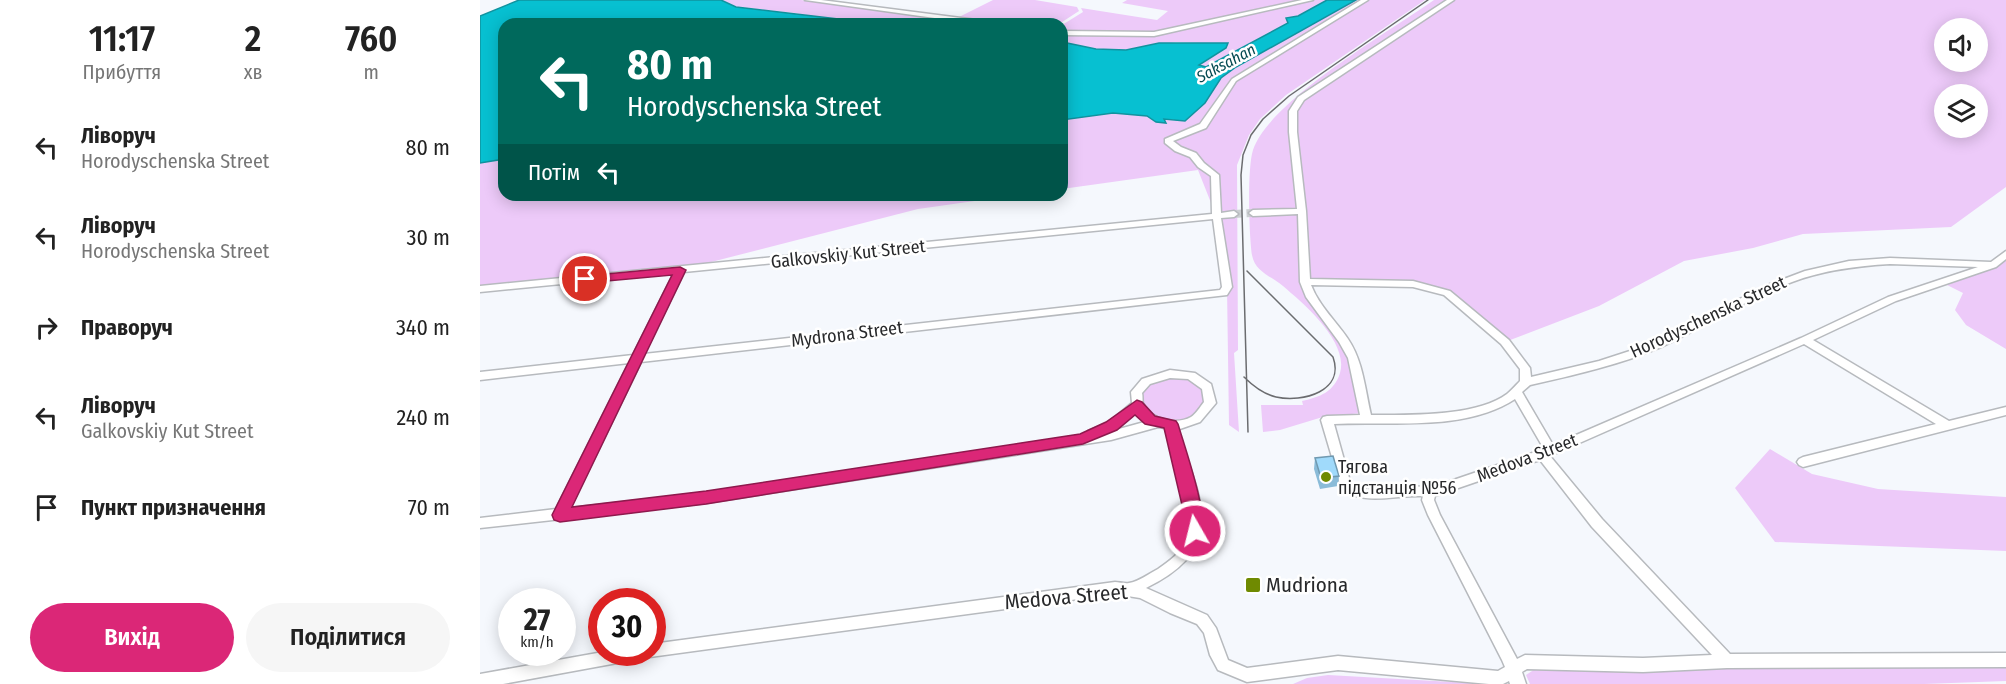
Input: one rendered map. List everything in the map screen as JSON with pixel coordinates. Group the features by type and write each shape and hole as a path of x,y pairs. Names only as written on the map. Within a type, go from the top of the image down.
{"street":[{"path":"808,0 946,18"},
{"path":"1068,33 1154,34 1311,0"},
{"path":"1217,218 1215,175 1200,165 1193,155 1178,149 1168,141 1203,126 1234,80 1365,0"},
{"path":"1366,417 1353,358 1344,340 1311,297 1305,282 1302,211 1293,132 1296,104 1451,0"},
{"path":"1253,213 1302,211"},
{"name":"Galkovskiy Kut Street","path":"480,289 1217,218 1233,214"},
{"name":"Mydrona Street","path":"480,376 888,329 1215,296 1224,293 1227,287 1217,218"},
{"name":"Medova Street","path":"1430,494 1546,453 1805,340 1892,298 1993,265 2006,254"},
{"name":"Horodyschenska Street","path":"1526,382 1640,351 1673,337 1748,296 1829,268 1879,262 1993,265"},
{"path":"560,515 680,270"},
{"path":"1305,282 1413,284 1447,293 1505,342 1525,368 1526,382 1518,394 1473,412 1397,418 1366,417 1327,420 1346,488 1356,494 1365,495 1412,491 1430,494 1428,500 1434,515 1479,598 1516,678"},
{"path":"1805,340 1948,426"},
{"path":"480,524 706,498 1111,436 1163,424 1193,420 1207,409 1210,394 1200,380 1180,374 1155,378 1140,390 1137,405 1112,426 1083,439"},
{"path":"1518,394 1546,453 1597,523 1727,662"},
{"path":"1132,588 1156,578 1171,566 1192,543 1195,531 1193,507 1163,424 1142,414 1137,405"},
{"path":"1803,462 2006,411"},
{"name":"Medova Street","path":"666,649 1044,596 1132,588 1200,618 1207,625 1223,665 1247,675 1338,663 1516,678 1525,662 1643,665 1727,662 2006,660"},
{"path":"480,681 588,662"}],"shaded area":[{"path":"721,0 801,0 940,18 822,18 736,7"},
{"path":"993,0 1035,0 1077,7 1079,11 1068,18 957,18"},
{"path":"1127,0 1306,0 1154,33 1068,32 1068,21 1083,12 1081,8 1157,20 1168,11 1122,3"},
{"path":"1313,0 1327,0 1264,38 1206,67 1199,66 1214,56 1198,43 1176,42 1126,50 1096,49 1068,43 1068,34 1154,34"},
{"path":"1356,0 1425,0 1286,95 1260,119 1249,135 1237,165 1238,350 1234,353 1239,432 1229,425 1227,287 1217,218 1198,170 1068,188 1068,119 1113,113 1148,116 1156,122 1164,123 1161,120 1186,118 1198,109 1221,78 1236,67"},
{"path":"1434,0 2006,0 2006,187 1951,227 1803,234 1753,248 1684,261 1599,306 1505,342 1447,293 1413,284 1306,282 1344,341 1365,413 1326,416 1280,430 1263,432 1261,405 1303,405 1302,401 1315,398 1334,385 1340,373 1341,361 1338,349 1331,337 1313,313 1256,266 1252,255 1249,202 1253,150 1264,131 1282,110 1361,48"},
{"path":"498,160 498,201 975,201 918,209 680,270 480,289 480,163"},
{"path":"2006,259 2006,349 1966,325 1955,310 1963,293 1947,285 1997,266"},
{"path":"1176,374 1202,383 1206,409 1186,422 1157,422 1138,401 1146,384"},
{"path":"1770,449 1812,474 1878,489 2006,497 2006,551 1775,542 1735,488"},
{"path":"2006,665 2006,681 1924,684 1530,684 1526,675 1538,667"},
{"path":"1328,675 1488,684 1293,684 1307,678"}],"water":[{"path":"519,0 721,0 736,7 830,18 498,18 498,160 480,163 480,16"},
{"name":"Saksahan","path":"1327,0 1356,0 1236,67 1221,78 1205,103 1185,121 1164,119 1166,123 1156,122 1147,116 1113,113 1068,119 1068,43 1096,49 1126,50 1159,43 1228,43 1226,48 1199,65 1206,67 1288,23 1286,18 1298,16"}],"building":[{"path":"1333,456 1339,476 1321,478 1315,458"}],"tunnel":[{"path":"1234,214 1253,213"}],"tram line":[{"path":"1247,380 1241,175 1243,155 1251,135 1263,119 1289,96 1428,0"},
{"path":"1247,271 1333,357 1335,369 1333,378 1327,386 1319,392 1298,398 1271,396 1247,380"},
{"path":"1247,380 1248,432"}],"place":[{"name":"Тягова підстанція №56","path":"1326,477"},
{"name":"Mudriona","path":"1253,585"}],"route":[{"path":"585,279 680,270 560,515 706,498 1083,439 1112,426 1137,405 1142,414 1151,420 1170,424 1193,507 1195,531"}]}
